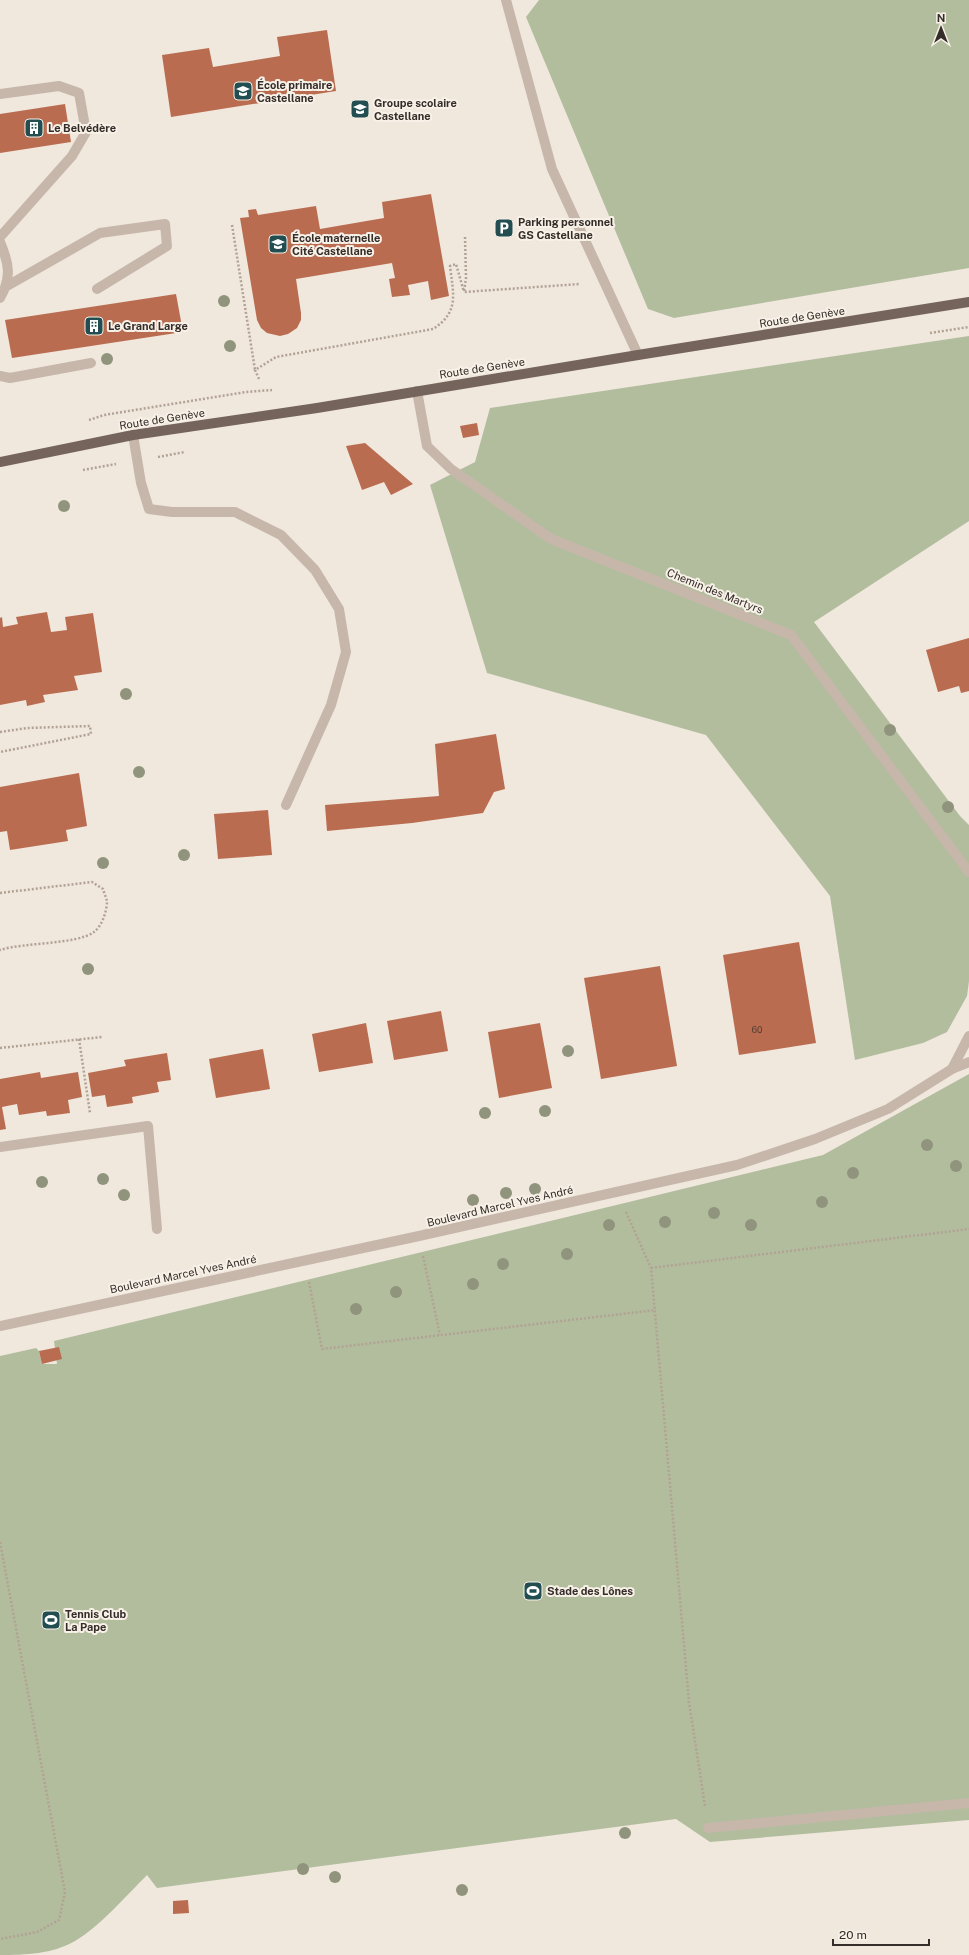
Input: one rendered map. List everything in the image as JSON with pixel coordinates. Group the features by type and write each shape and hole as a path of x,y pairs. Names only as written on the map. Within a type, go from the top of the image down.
{"main road":[{"name":"Route de Genève","path":"0,462 133,435 309,410 417,391 969,302"}],"street":[{"path":"506,0 552,169 638,355"},
{"path":"0,94 59,86 79,93 86,132 72,156 0,237"},
{"path":"7,286 100,233 165,224 167,246 97,290"},
{"path":"0,242 8,268 7,286 0,298"},
{"path":"0,376 10,378 91,363"},
{"name":"Chemin des Martyrs","path":"417,391 427,446 451,469 550,539 791,636 969,872"},
{"path":"133,435 141,483 149,509 172,512 235,512 281,535 315,570 339,609 346,652 331,705 286,805"},
{"path":"952,1069 969,1036"},
{"name":"Boulevard Marcel Yves André","path":"0,1326 419,1236 737,1165 815,1139 888,1109 952,1069 969,1062"},
{"path":"0,1147 148,1126 157,1229"},
{"path":"708,1828 969,1803"}],"path":[{"path":"232,225 255,370 259,379"},
{"path":"464,292 466,278 465,237"},
{"path":"255,370 276,357 433,329 444,322 451,310 454,297 450,266 456,264 464,292"},
{"path":"464,292 605,283"},
{"path":"0,732 27,728 90,726 91,734 0,752"},
{"path":"0,893 92,882 103,889 107,901 101,925 94,932 77,939 11,946 0,950"},
{"path":"0,1048 102,1037"},
{"path":"79,1039 87,1092"},
{"path":"626,1211 651,1268 656,1310 689,1702 706,1813"},
{"path":"651,1268 969,1229"},
{"path":"423,1256 440,1335"},
{"path":"308,1282 322,1349 656,1310"},
{"path":"0,1542 65,1892 60,1920 37,1932 0,1939"}],"green space":[{"path":"539,0 969,0 969,268 674,318 648,309 526,17"},
{"path":"969,336 969,521 814,622 960,816 969,825 969,981 967,996 947,1032 923,1043 855,1060 830,896 706,735 487,673 430,485 475,462 490,408"},
{"name":"Stade des Lônes","path":"969,1074 969,1820 710,1842 676,1819 157,1888 147,1875 103,1920 75,1941 58,1949 39,1953 0,1955 0,1356 36,1348 39,1351 42,1364 57,1364 54,1341 823,1155"}],"building":[{"path":"327,30 336,91 171,117 162,55 209,48 213,67 280,56 277,37"},
{"name":"Le Belvédère","path":"65,104 71,142 0,153 0,114"},
{"path":"431,194 449,296 431,300 428,281 408,285 410,295 392,297 389,279 395,278 392,263 296,279 301,313 301,320 297,328 288,334 280,336 267,333 261,328 257,320 240,218 249,217 248,210 256,209 258,215 316,206 320,229 384,218 382,202"},
{"name":"Le Grand Large","path":"176,294 183,332 12,358 5,320"},
{"path":"477,423 479,435 463,438 460,426"},
{"path":"365,443 413,484 391,495 384,482 362,490 346,446"},
{"path":"47,612 51,632 67,630 65,617 93,613 102,672 74,676 78,690 43,695 45,702 27,706 26,700 0,705 0,618 2,617 3,627 18,624 16,617"},
{"path":"969,638 969,691 961,693 959,686 938,692 926,650"},
{"path":"496,734 505,789 494,792 483,813 412,823 327,831 325,805 439,796 435,744"},
{"path":"79,773 87,826 66,830 68,841 10,850 7,831 0,832 0,787"},
{"path":"268,810 272,855 218,859 214,814"},
{"path":"799,942 816,1043 739,1055 723,955"},
{"path":"660,966 677,1066 601,1079 584,978"},
{"path":"441,1011 448,1051 394,1060 387,1021"},
{"path":"366,1023 373,1063 319,1072 312,1034"},
{"path":"540,1023 552,1088 499,1098 488,1032"},
{"path":"263,1049 270,1089 216,1098 209,1059"},
{"path":"167,1053 171,1080 157,1082 159,1092 132,1097 133,1103 107,1107 105,1095 92,1097 88,1073 126,1066 124,1060"},
{"path":"40,1072 41,1078 78,1072 82,1097 68,1100 70,1113 47,1116 46,1111 19,1115 17,1104 2,1107 6,1129 0,1130 0,1079"},
{"path":"59,1347 62,1359 42,1364 39,1351"},
{"path":"188,1900 189,1913 173,1914 173,1901"}],"place":[{"name":"École primaire Castellane","path":"243,91"},
{"name":"Groupe scolaire Castellane","path":"360,109"},
{"name":"Le Belvédère","path":"34,128"},
{"name":"Parking personnel GS Castellane","path":"504,228"},
{"name":"École maternelle Cité Castellane","path":"278,244"},
{"name":"Le Grand Large","path":"94,326"},
{"name":"Stade des Lônes","path":"533,1591"},
{"name":"Tennis Club La Pape","path":"51,1620"}]}
